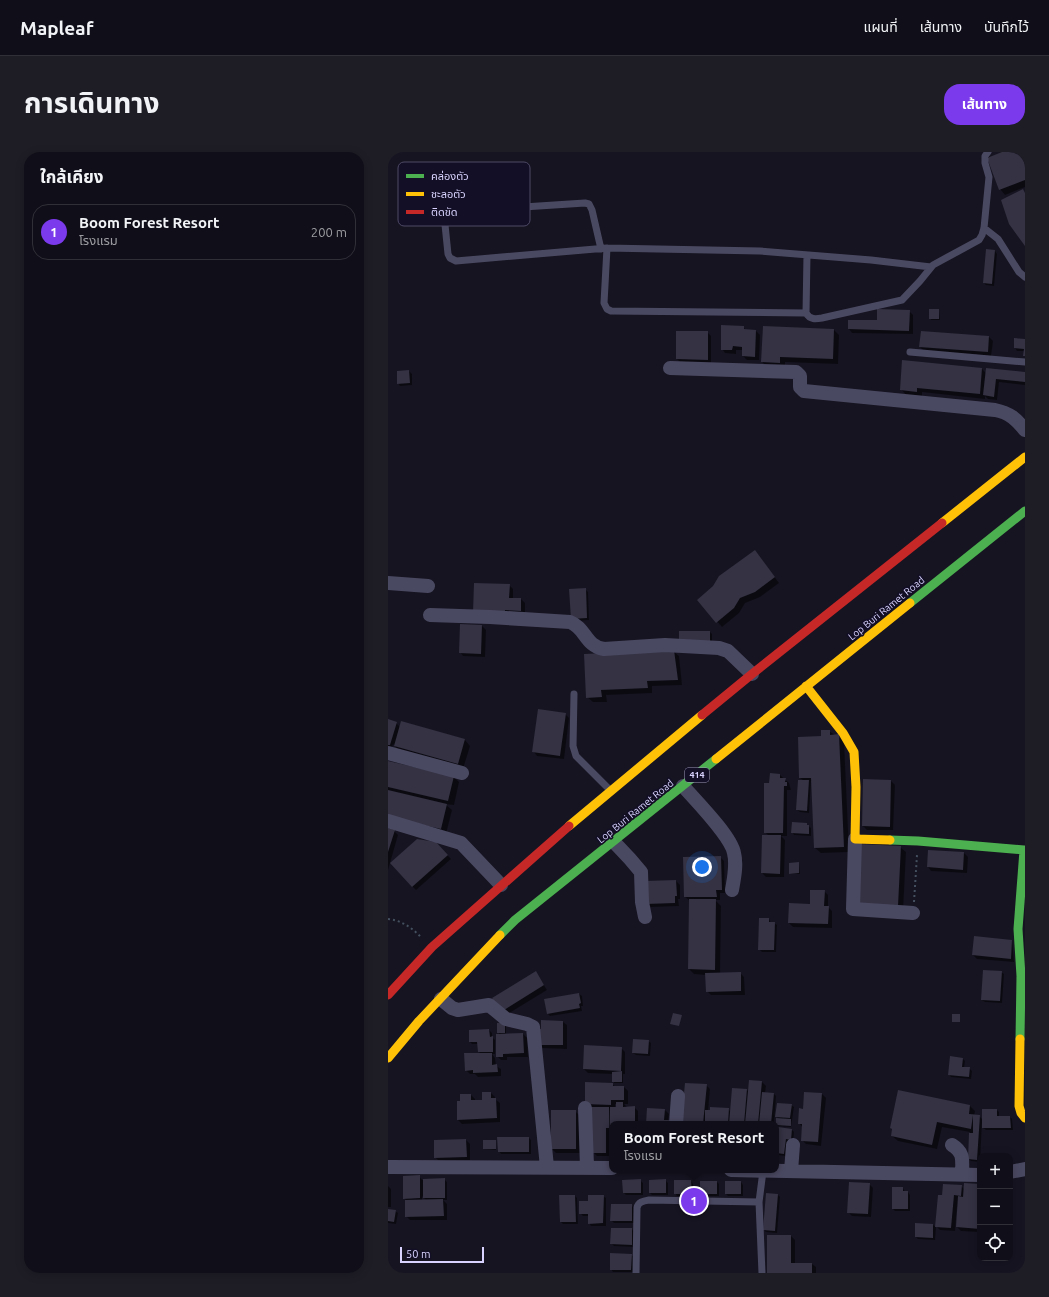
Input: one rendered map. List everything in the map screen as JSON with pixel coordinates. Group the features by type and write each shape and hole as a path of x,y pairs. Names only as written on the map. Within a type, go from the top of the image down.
{"main road":[{"path":"388,996 432,947 501,884 752,674 1025,457"},
{"name":"Lop Buri Ramet Road","path":"388,1058 419,1021 515,920 1025,511"},
{"path":"806,686 843,732 854,752 856,788 855,839 918,841 1024,850 1018,931 1018,958 1021,976 1023,1043 1019,1106 1021,1113 1025,1118"}],"street":[{"path":"670,368 796,372 800,376 800,387 804,391 995,410 1005,412 1012,416 1025,430"},
{"path":"388,583 428,586"},
{"path":"430,615 570,622 580,628 590,644 604,649 665,645 719,648 728,652 752,674"},
{"path":"388,753 462,773"},
{"path":"683,786 725,834 731,845 735,855 732,890"},
{"path":"388,822 461,843 501,884"},
{"path":"855,839 853,909 913,913"},
{"path":"614,842 641,872 642,902 645,917"},
{"path":"441,999 452,1008 458,1010 489,1005 506,1019 533,1027 547,1167"},
{"path":"676,1121 678,1096"},
{"path":"585,1108 587,1167"},
{"path":"792,1171 793,1145"},
{"path":"952,1145 957,1148 961,1154 962,1175"},
{"path":"388,1167 609,1168"},
{"path":"1013,1171 1025,1169"},
{"path":"779,1171 977,1175"}],"lane":[{"path":"530,207 589,204 604,248 604,303 607,310 806,313 812,318 822,318 899,302 907,296 936,263 979,240 984,228 989,177 985,163 985,156 988,152"},
{"path":"445,226 449,256 456,261 604,248 760,251 871,260 931,267"},
{"path":"984,228 998,239 1019,272 1025,277"},
{"path":"806,313 807,255"},
{"path":"910,352 1025,362"},
{"path":"574,694 574,751 576,756 612,792"},
{"path":"762,1273 759,1202 763,1173"},
{"path":"636,1273 638,1204 649,1200 759,1202"}],"path":[{"path":"913,913 918,841"},
{"path":"388,920 395,920 404,924 432,947"}],"building":[{"path":"1002,152 1025,152 1025,180 999,190 987,158"},
{"path":"1023,189 1025,193 1025,246 1009,224 1001,200"},
{"path":"986,249 995,250 992,284 983,283"},
{"path":"877,309 910,310 909,331 848,329 848,320 877,320"},
{"path":"929,309 939,309 939,319 929,319"},
{"path":"721,325 744,326 744,329 756,330 755,357 742,356 742,347 733,346 732,350 721,350"},
{"path":"763,326 834,329 833,359 780,357 780,363 761,362"},
{"path":"676,331 708,331 708,360 676,359"},
{"path":"921,331 989,336 988,352 919,347"},
{"path":"1014,338 1025,339 1025,356 1023,356 1024,349 1014,348"},
{"path":"902,360 982,368 980,394 917,388 917,392 900,390"},
{"path":"986,368 1025,372 1025,382 996,379 994,397 983,395"},
{"path":"409,370 410,383 397,384 397,371"},
{"path":"755,550 775,577 755,592 740,598 734,608 716,623 697,600 713,586 719,576"},
{"path":"474,583 510,584 509,598 521,598 521,611 505,610 505,613 473,612"},
{"path":"586,588 587,618 571,619 569,589"},
{"path":"460,624 482,625 481,654 459,653"},
{"path":"679,631 710,631 710,642 679,641"},
{"path":"674,650 678,680 647,681 648,688 601,690 602,697 586,698 584,654"},
{"path":"538,709 566,713 560,756 532,752"},
{"path":"388,719 397,722 390,745 388,745"},
{"path":"401,721 465,739 458,764 394,746"},
{"path":"821,730 830,730 830,735 839,734 844,847 814,848 811,778 799,778 798,737 821,736"},
{"path":"388,761 454,776 448,801 388,787"},
{"path":"770,773 780,774 780,778 786,778 785,782 787,782 787,786 784,786 783,833 764,833 764,783 769,783"},
{"path":"863,779 891,780 890,827 862,826"},
{"path":"798,780 809,780 807,811 796,810"},
{"path":"388,790 447,804 441,829 388,817"},
{"path":"792,822 807,823 807,825 809,825 809,834 791,833"},
{"path":"388,828 395,830 388,852"},
{"path":"762,835 781,835 780,874 761,873"},
{"path":"417,839 436,842 448,855 412,887 390,863"},
{"path":"860,844 901,846 898,906 858,904"},
{"path":"928,850 964,852 963,870 927,867"},
{"path":"721,856 722,890 716,890 717,897 684,897 683,857"},
{"path":"799,862 799,873 789,874 789,863"},
{"path":"676,880 677,896 675,896 675,903 646,904 645,881"},
{"path":"810,890 825,890 824,906 829,906 828,924 788,923 789,903 810,904"},
{"path":"689,899 716,899 715,970 688,969"},
{"path":"759,918 769,918 769,922 775,922 774,950 758,950"},
{"path":"974,936 1012,940 1011,959 972,955"},
{"path":"983,970 1002,971 1000,1001 981,1000"},
{"path":"536,971 544,985 501,1012 492,998"},
{"path":"741,972 741,991 706,992 705,973"},
{"path":"579,993 581,1003 579,1004 580,1008 547,1014 544,999"},
{"path":"673,1013 682,1015 679,1026 670,1024"},
{"path":"952,1014 960,1014 960,1022 952,1022"},
{"path":"541,1020 563,1021 563,1045 537,1045 537,1029 541,1029"},
{"path":"505,1022 505,1033 497,1033 497,1023"},
{"path":"489,1029 490,1037 493,1036 493,1052 478,1052 477,1042 469,1042 469,1030"},
{"path":"523,1033 524,1053 503,1054 503,1057 496,1057 496,1034"},
{"path":"633,1039 649,1040 648,1054 632,1053"},
{"path":"584,1045 622,1047 621,1071 583,1069"},
{"path":"464,1053 492,1053 492,1065 497,1064 498,1072 473,1073 473,1070 465,1071"},
{"path":"950,1056 963,1058 962,1067 970,1067 969,1077 948,1075"},
{"path":"622,1071 622,1082 612,1082 612,1072"},
{"path":"749,1080 762,1081 758,1121 745,1121"},
{"path":"585,1082 613,1083 613,1086 624,1086 624,1100 611,1100 611,1105 585,1104"},
{"path":"685,1083 707,1084 703,1121 681,1121"},
{"path":"732,1088 747,1089 744,1121 729,1121"},
{"path":"898,1090 970,1105 969,1114 980,1115 977,1160 968,1159 969,1133 973,1133 973,1115 971,1129 937,1122 932,1145 891,1136 892,1129 890,1128"},
{"path":"482,1092 491,1092 491,1098 496,1098 497,1118 457,1120 457,1101 460,1101 460,1094 471,1094 471,1100 482,1100"},
{"path":"762,1092 774,1093 771,1121 759,1121"},
{"path":"804,1092 822,1093 818,1142 801,1141 802,1124 798,1124 799,1108 803,1109"},
{"path":"616,1102 623,1102 623,1107 635,1106 635,1121 610,1121 610,1107 616,1107"},
{"path":"777,1103 792,1104 790,1118 775,1117"},
{"path":"588,1107 609,1107 609,1128 606,1128 606,1153 593,1153"},
{"path":"710,1107 729,1108 728,1121 705,1121 705,1110 710,1110"},
{"path":"647,1108 665,1109 664,1120 672,1120 672,1121 646,1121"},
{"path":"982,1109 997,1109 997,1116 1010,1116 1011,1128 982,1128"},
{"path":"551,1110 576,1110 576,1149 551,1149"},
{"path":"776,1118 791,1119 791,1126 779,1125 779,1121 776,1121"},
{"path":"779,1127 792,1129 791,1140 786,1139 784,1154 779,1153"},
{"path":"497,1137 529,1137 529,1152 498,1152"},
{"path":"466,1139 467,1157 434,1158 434,1140"},
{"path":"483,1140 496,1140 496,1149 483,1149"},
{"path":"420,1175 420,1198 403,1199 403,1176"},
{"path":"445,1178 445,1198 423,1198 423,1179"},
{"path":"641,1179 641,1193 623,1193 622,1180"},
{"path":"666,1179 666,1193 649,1193 649,1180"},
{"path":"674,1180 691,1180 692,1194 674,1194"},
{"path":"700,1181 717,1181 717,1194 700,1194"},
{"path":"725,1181 741,1181 741,1194 725,1194"},
{"path":"849,1182 870,1183 868,1214 847,1213"},
{"path":"964,1183 977,1184 977,1229 956,1227 958,1196 963,1197"},
{"path":"943,1184 962,1185 961,1196 954,1195 951,1228 935,1227 938,1195 942,1195"},
{"path":"892,1187 903,1187 903,1191 908,1191 908,1209 892,1209"},
{"path":"766,1193 778,1194 775,1231 763,1230"},
{"path":"559,1195 575,1195 576,1222 560,1222"},
{"path":"588,1195 604,1195 603,1223 588,1224 588,1214 579,1214 579,1201 588,1201"},
{"path":"443,1199 444,1216 405,1217 405,1200"},
{"path":"611,1204 632,1204 632,1221 610,1221"},
{"path":"388,1209 396,1210 394,1222 388,1221"},
{"path":"915,1223 933,1224 933,1238 915,1237"},
{"path":"611,1228 632,1228 632,1245 610,1244"},
{"path":"767,1235 791,1235 791,1263 812,1263 812,1273 767,1273"},
{"path":"610,1253 632,1254 631,1270 610,1270"}],"traffic: fast":[{"path":"910,603 1025,511"},
{"path":"500,935 515,920 716,759"},
{"path":"890,840 1024,850 1018,929 1021,976 1020,1039"}],"traffic: slow":[{"path":"942,523 1025,457"},
{"path":"716,759 910,603"},
{"path":"806,686 843,733 854,752 856,787 855,839 890,840"},
{"path":"569,826 702,715"},
{"path":"388,1058 419,1021 500,935"},
{"path":"1020,1039 1019,1106 1021,1113 1025,1118"}],"traffic: jam":[{"path":"702,715 942,523"},
{"path":"388,995 432,947 569,826"}],"place":[{"name":"Boom Forest Resort","path":"694,1201"}]}
